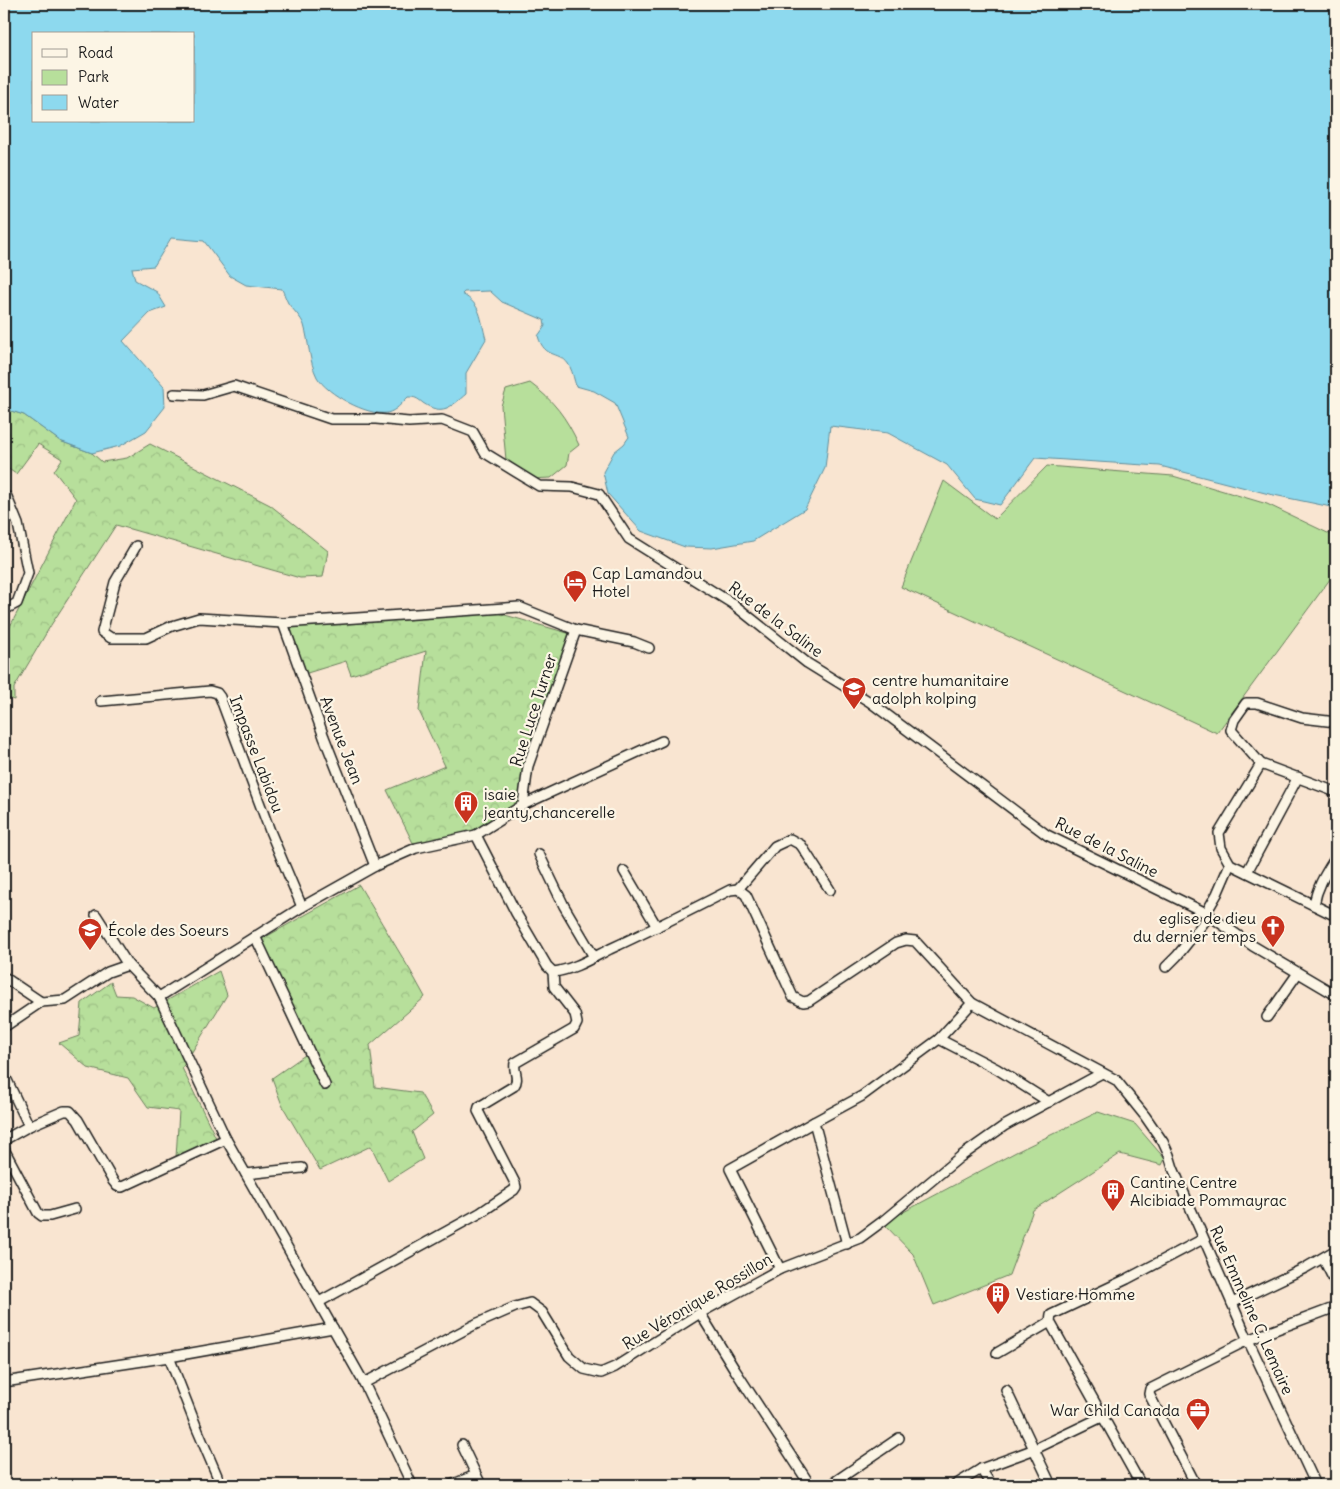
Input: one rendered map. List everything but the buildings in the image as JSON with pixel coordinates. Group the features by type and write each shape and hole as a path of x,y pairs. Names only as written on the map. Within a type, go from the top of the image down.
{"street":[{"name":"Rue de la Saline","path":"174,394 204,395 234,386 331,419 376,419 409,422 442,420 473,432 485,453 538,486 572,487 599,494 629,539 733,604 807,663 884,712 1046,835 1208,915 1253,946 1336,995"},
{"path":"4,497 7,497 18,524 28,573 17,603 4,610"},
{"path":"136,546 114,582 102,632 111,638 146,638 172,626 199,618 283,623 519,607 576,630 634,642 649,648"},
{"name":"Avenue Jean","path":"283,623 324,737 375,866"},
{"name":"Rue Luce Turner","path":"523,805 528,766 576,630"},
{"name":"Impasse Labidou","path":"101,701 210,691 217,693 224,706 270,831 302,907"},
{"path":"1336,722 1302,718 1258,704 1246,703 1234,720 1231,730 1261,764 1336,792"},
{"path":"159,997 302,907 375,866 416,848 476,835 523,805 662,741"},
{"path":"1261,764 1219,833 1221,848 1230,864 1336,916"},
{"path":"1247,872 1298,777"},
{"path":"319,1302 480,1213 514,1190 516,1187 515,1183 478,1111 479,1107 514,1086 518,1078 514,1066 515,1062 574,1029 577,1022 575,1014 554,987 553,972 547,966 516,913 476,835"},
{"path":"553,972 564,971 657,928 730,890 738,889 775,846 790,838 801,845 830,890"},
{"path":"539,854 564,906 594,957"},
{"path":"1314,905 1315,894 1322,878 1336,857"},
{"path":"1166,967 1177,956 1208,915 1230,864"},
{"path":"624,870 657,928"},
{"name":"Rue Emmeline C. Lemaire","path":"738,889 746,895 793,998 803,1002 809,1001 896,943 906,940 915,941 972,1003 1116,1080 1145,1116 1170,1155 1203,1239 1316,1485"},
{"path":"96,916 128,966 159,997 226,1139 364,1383 412,1485"},
{"path":"255,936 325,1085"},
{"path":"4,1027 41,1002 65,1000 108,972 128,966"},
{"path":"1267,1017 1298,972"},
{"path":"4,976 41,1002"},
{"path":"780,1269 730,1169 862,1096 939,1039 972,1003"},
{"path":"939,1039 997,1069 1049,1102"},
{"name":"Rue Véronique Rossillon","path":"364,1383 476,1324 515,1307 530,1303 542,1312 569,1356 584,1369 601,1373 615,1367 700,1313 780,1269 860,1238 968,1152 1004,1126 1102,1073"},
{"path":"4,1074 29,1126"},
{"path":"4,1140 29,1126 64,1111 70,1111 78,1120 113,1181 122,1188 226,1139"},
{"path":"814,1122 847,1244"},
{"path":"4,1149 38,1213 42,1216 50,1216 75,1209"},
{"path":"246,1174 302,1168"},
{"path":"1141,1485 1050,1322 1051,1315 1127,1279 1203,1239"},
{"path":"1232,1303 1336,1250"},
{"path":"1323,1258 1336,1284"},
{"path":"1196,1485 1149,1394 1150,1389 1248,1340 1336,1307"},
{"path":"700,1313 810,1485"},
{"path":"997,1353 1050,1322"},
{"path":"4,1382 169,1357 333,1328"},
{"path":"169,1357 221,1485"},
{"path":"1006,1390 1051,1485"},
{"path":"955,1485 981,1470 1035,1450 1104,1416"},
{"path":"830,1485 899,1438"},
{"path":"462,1445 480,1485"},
{"path":"981,1470 991,1485"},
{"path":"451,1485 476,1475"}],"green space":[{"path":"530,383 559,410 579,445 569,453 567,465 551,478 531,479 506,460 501,406 506,390"},
{"path":"4,402 8,410 24,415 60,441 92,453 102,462 127,458 150,444 270,505 328,551 323,577 300,578 116,525 51,625 14,688 14,700 4,697 4,638 76,499 54,471 62,459 38,444 16,474 4,466"},
{"path":"1047,466 1173,476 1267,504 1336,537 1336,571 1217,733 901,587 944,481 995,519"},
{"path":"498,613 571,634 520,804 468,835 413,843 387,790 445,766 419,711 426,651 351,675 346,661 304,674 288,624"},
{"path":"359,885 425,997 370,1045 375,1087 420,1093 433,1115 412,1132 423,1159 388,1181 371,1146 320,1170 282,1105 272,1078 305,1055 253,944"},
{"path":"219,971 227,995 182,1068 216,1138 176,1157 179,1111 148,1107 128,1078 88,1068 59,1043 79,1036 82,1003 111,982 116,995 132,996 154,1008"},
{"path":"1098,1112 1135,1124 1165,1159 1162,1165 1120,1154 1033,1210 1009,1275 934,1305 913,1254 883,1223 1016,1152"}],"water":[{"path":"4,4 1336,4 1336,508 1269,494 1160,466 1035,458 1000,505 975,499 947,465 888,433 830,426 825,468 805,509 753,541 712,548 685,547 641,531 608,494 603,472 614,452 629,437 615,403 594,391 576,386 571,369 566,362 549,352 541,344 538,336 545,326 544,320 502,302 490,291 464,292 462,294 469,298 477,308 486,339 466,373 466,394 451,406 441,409 430,407 416,398 408,397 390,412 379,413 369,411 338,397 322,384 317,377 312,365 304,325 288,303 282,289 246,285 230,276 204,241 171,238 154,266 132,268 135,280 157,292 166,307 150,313 123,341 164,387 165,407 146,431 120,446 92,453 60,441 24,415 8,410 4,402"}],"place":[{"name":"Cap Lamandou Hotel","path":"575,603"},
{"name":"centre humanitaire adolph kolping","path":"854,710"},
{"name":"isaie jeanty,chancerelle","path":"466,824"},
{"name":"eglise de dieu du dernier temps","path":"1273,948"},
{"name":"École des Soeurs","path":"90,951"},
{"name":"Cantine Centre Alcibiade Pommayrac","path":"1113,1212"},
{"name":"Vestiare Homme","path":"998,1315"},
{"name":"War Child Canada","path":"1198,1431"}]}
